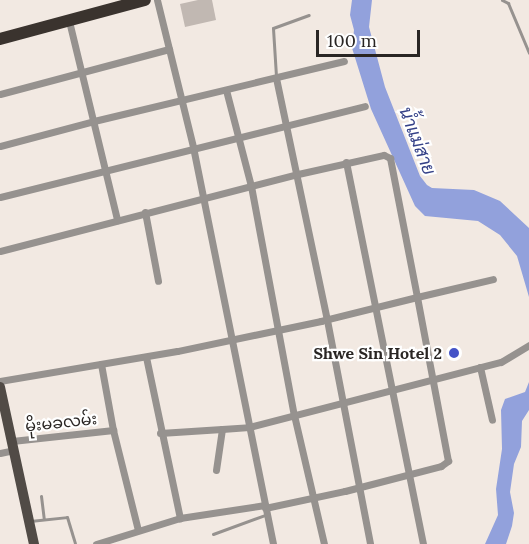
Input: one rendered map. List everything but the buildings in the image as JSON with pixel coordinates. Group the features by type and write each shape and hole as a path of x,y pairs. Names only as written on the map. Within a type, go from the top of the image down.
{"highway":[{"path":"0,39 145,0"}],"main road":[{"path":"0,387 34,544"}],"street":[{"path":"158,0 192,147 273,544"},
{"path":"69,21 117,220"},
{"path":"0,94 169,49"},
{"path":"0,146 344,61"},
{"path":"276,78 298,174 370,544"},
{"path":"226,90 251,186 280,329 294,415 324,544"},
{"path":"0,197 192,147 365,106"},
{"path":"0,251 346,162 384,155 390,158 448,461 441,466 266,509 180,518 96,544"},
{"path":"346,162 423,544"},
{"path":"145,212 158,281"},
{"path":"0,381 146,357 327,320 493,279"},
{"path":"160,433 249,427 510,359 529,345"},
{"path":"146,357 160,433 180,518"},
{"path":"101,364 113,430 138,530"},
{"path":"480,367 492,420"},
{"path":"216,470 222,429"},
{"name":"မိုးမခလမ်း","path":"0,453 13,446 113,430"}],"lane":[{"path":"502,0 507,3 529,53"},
{"path":"276,78 273,28 309,15"},
{"path":"41,496 44,519"},
{"path":"213,534 266,509"},
{"path":"29,521 67,517 75,543"}],"water":[{"path":"352,0 372,0 369,27 385,87 420,176 432,188 474,190 500,201 529,228 529,297 517,256 500,235 478,221 425,216 415,206 371,109 352,48 354,30 350,15"},
{"path":"529,382 529,410 522,421 521,447 514,464 510,492 514,513 512,526 506,544 485,544 498,515 496,489 502,449 501,410 505,399 525,392"}],"place":[{"name":"Shwe Sin Hotel 2","path":"454,353"}],"water label":[{"name":"น้ำแม่สาย","path":"417,141"}]}
